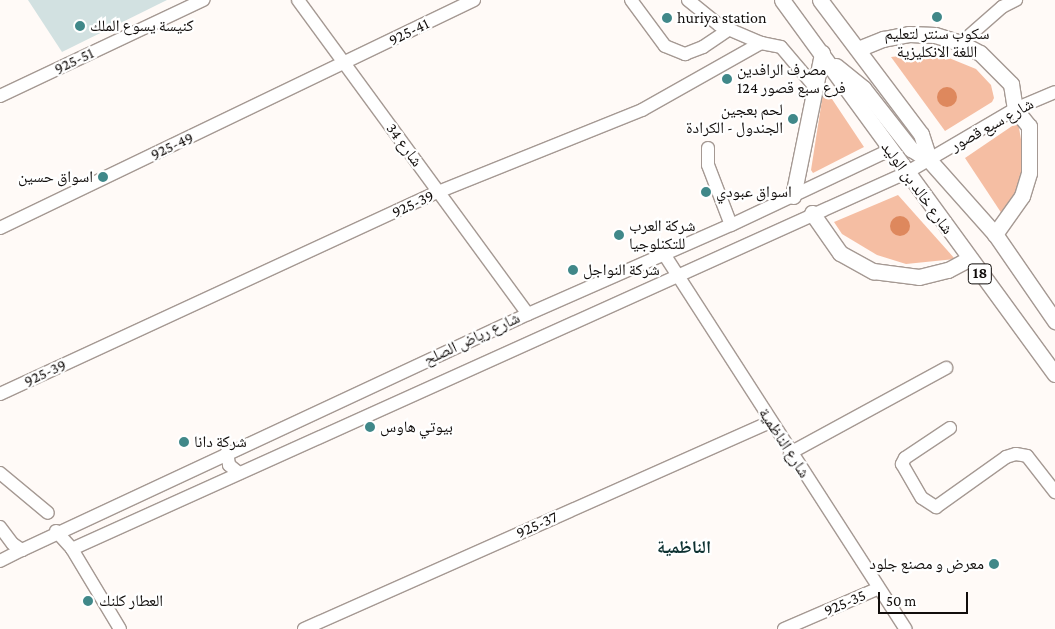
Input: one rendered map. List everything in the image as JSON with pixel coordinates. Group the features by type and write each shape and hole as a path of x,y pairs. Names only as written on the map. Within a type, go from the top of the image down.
{"main road":[{"name":"شارع خالد بن الوليد","path":"782,0 825,57 968,259 1055,374"},
{"name":"شارع خالد بن الوليد","path":"820,0 921,134 925,163"},
{"path":"794,196 814,86 825,57 864,88 911,149 978,224 995,234 1022,196 1029,173 1029,126 1015,109 1011,84 997,67 961,43 935,35 909,34 883,38 858,49"},
{"path":"893,126 897,129 906,127 906,113"},
{"path":"890,150 925,163"},
{"path":"812,213 840,253 873,271 919,277 948,270 968,259"},
{"name":"18","path":"995,234 1055,321"}],"street":[{"name":"925-51","path":"0,96 203,0"},
{"name":"شارع 34","path":"298,0 528,314"},
{"name":"925-41","path":"345,64 474,0"},
{"path":"631,0 665,46 685,54 704,48 730,29"},
{"path":"688,0 702,14 730,29 761,43 781,47 814,86"},
{"path":"961,43 1002,4 1016,0"},
{"name":"925-39","path":"0,394 438,192 642,110 761,43"},
{"name":"925-49","path":"0,228 345,64"},
{"name":"شارع سبع قصور","path":"906,173 1015,109 1055,92"},
{"path":"708,148 708,165 731,225"},
{"name":"شارع رياض الصلح","path":"0,561 56,531 227,452 528,314 731,225 890,150"},
{"name":"شارع رياض الصلح","path":"72,549 239,472 678,276 812,213 906,173"},
{"name":"شارع الناظمية","path":"664,254 790,454 906,629"},
{"path":"790,454 946,368"},
{"name":"925-37","path":"304,629 770,422"},
{"path":"950,428 905,458 902,464 922,498 936,507 1006,457 1016,454 1027,456 1055,492"},
{"path":"227,452 229,465 239,472"},
{"path":"0,473 48,513"},
{"path":"0,528 13,544 22,550"},
{"path":"56,531 72,549 120,629"},
{"name":"925-35","path":"784,629 879,588"}],"shaded area":[{"path":"918,54 949,58 976,69 991,85 994,98 992,102 945,131 891,57"},
{"path":"824,87 864,147 813,173 811,170"},
{"path":"947,87 954,90 957,97 954,104 947,107 940,104 937,97 940,90"},
{"path":"1018,122 1023,151 1021,173 1014,202 1004,217 965,158"},
{"path":"898,195 955,259 906,264 877,255 842,234 834,222"},
{"path":"900,216 907,219 910,226 907,233 900,236 893,233 890,226 893,219"}],"building":[{"name":"كنيسة يسوع الملك","path":"28,0 167,0 62,52"}],"place":[{"name":"سكوب سنتر لتعليم اللغة الانكليزية","path":"937,17"},
{"name":"huriya station","path":"667,18"},
{"name":"كنيسة يسوع الملك","path":"80,26"},
{"name":"مصرف الرافدين فرع سبع قصور 124","path":"727,79"},
{"name":"لحم بعجين الجندول - الكرادة","path":"793,119"},
{"name":"اسواق حسين","path":"103,177"},
{"name":"اسواق عبودي","path":"706,192"},
{"name":"شركة العرب للتكنلوجيا","path":"619,235"},
{"name":"شركة النواجل","path":"573,270"},
{"name":"بيوتي هاوس","path":"370,427"},
{"name":"شركة دانا","path":"184,442"},
{"name":"معرض و مصنع جلود","path":"994,564"},
{"name":"العطار كلنك","path":"88,601"}],"district":[{"name":"الناظمية","path":"684,547"}]}
